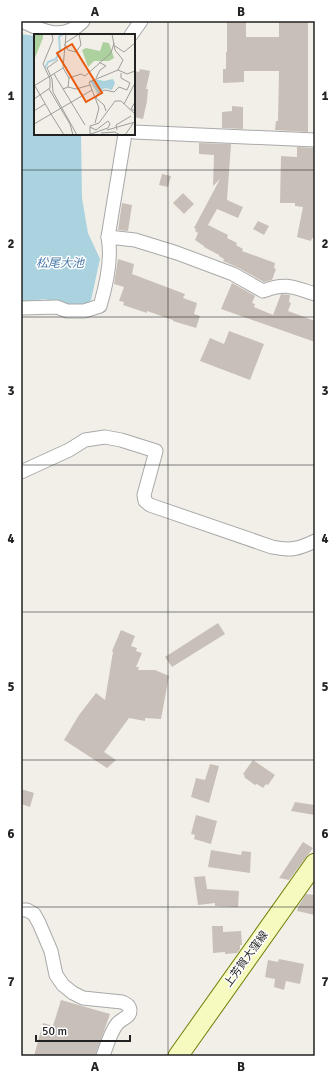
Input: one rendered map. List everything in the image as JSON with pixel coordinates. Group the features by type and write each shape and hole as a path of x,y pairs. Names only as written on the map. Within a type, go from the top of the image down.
{"main road":[{"name":"上芳賀大窪線","path":"178,1056 315,863"}],"street":[{"path":"22,21 51,33 65,33 77,28 83,21"},
{"path":"129,34 133,21"},
{"path":"130,34 140,21"},
{"path":"135,132 315,140"},
{"path":"21,308 56,307 67,312 84,311 100,306 110,248 108,237 125,135"},
{"path":"108,237 135,240 177,253 233,274 263,291 275,286 283,285 315,294"},
{"path":"21,472 69,450 85,440 105,437 121,440 156,451 144,495 145,501 150,505 272,547 285,550 303,547 315,541"},
{"path":"21,910 27,910 34,914 51,951 56,975 63,985 83,998 122,1002 127,1004 130,1008 128,1016 118,1022 112,1031 103,1056"}],"water":[{"name":"松尾大池","path":"21,34 34,36 34,135 81,135 82,198 88,233 100,259 90,305 77,308 45,299 21,302"}],"building":[{"path":"227,21 246,21 246,37 279,37 279,21 308,21 308,132 275,130 276,121 278,121 279,71 244,71 244,82 223,83 223,69 226,69"},
{"path":"140,69 150,71 146,89 148,89 147,101 143,119 135,117 135,71 139,72"},
{"path":"232,106 243,107 243,129 222,128 222,112 232,111"},
{"path":"199,143 231,144 227,200 243,207 238,218 217,209 208,225 228,235 227,238 237,243 236,245 243,249 242,251 275,263 274,268 276,269 272,280 264,282 223,261 224,259 219,255 195,240 198,233 194,228 220,179 213,186 214,155 199,154"},
{"path":"297,147 315,148 315,239 312,238 311,241 297,237 303,207 295,206 295,203 280,203 281,156 297,157"},
{"path":"162,174 171,176 168,187 159,185"},
{"path":"183,193 194,204 184,214 173,203"},
{"path":"122,203 132,205 128,231 118,230"},
{"path":"258,221 269,226 264,235 253,229"},
{"path":"118,259 134,264 132,274 185,294 183,298 197,303 194,314 200,316 196,328 147,311 147,313 123,305 124,302 119,301 124,287 114,284"},
{"path":"232,283 255,296 252,303 255,304 254,307 273,315 281,294 290,295 289,302 291,303 288,311 315,321 315,342 221,309"},
{"path":"229,331 264,344 250,380 200,361 210,338 224,344"},
{"path":"218,623 225,634 172,667 165,657"},
{"path":"121,630 135,636 131,646 137,648 136,651 142,653 136,667 139,667 138,670 155,670 169,676 161,719 145,718 145,721 129,718 104,752 116,760 107,768 64,740 79,715 96,693 105,700 112,651"},
{"path":"253,760 275,775 268,785 266,784 263,788 257,784 255,785 244,777 245,776 243,774"},
{"path":"210,764 219,766 209,803 191,797 196,778 205,780"},
{"path":"21,789 34,793 30,807 21,804"},
{"path":"295,802 315,805 315,815 291,811"},
{"path":"196,815 217,821 211,844 194,839 195,835 191,834"},
{"path":"303,842 313,848 289,880 279,878"},
{"path":"211,850 241,855 242,851 251,852 250,873 208,867"},
{"path":"205,876 207,889 239,891 238,907 215,906 215,903 198,905 194,877"},
{"path":"306,894 315,895 315,915 297,911"},
{"path":"212,926 223,926 223,932 241,931 242,945 240,945 240,949 237,953 213,953"},
{"path":"279,959 304,964 300,984 286,981 284,990 274,987 275,979 265,977 268,960 278,962"},
{"path":"61,1000 110,1014 95,1056 34,1056 43,1023 53,1026"}]}
